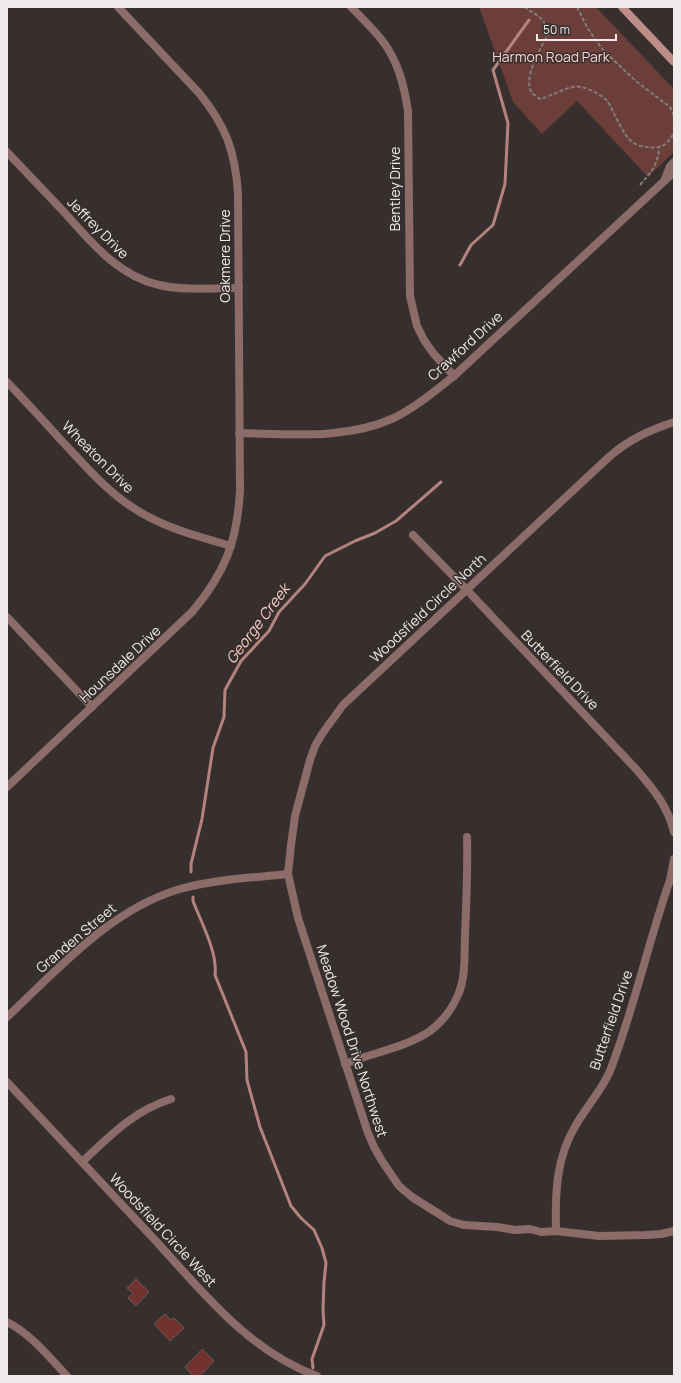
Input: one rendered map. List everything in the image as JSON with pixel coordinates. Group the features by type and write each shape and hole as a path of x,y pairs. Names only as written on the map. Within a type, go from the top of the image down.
{"main road":[{"path":"622,7 674,62"}],"street":[{"name":"Bentley Drive","path":"351,7 381,39 389,51 402,80 408,111 410,296 417,326 424,340 433,353 454,376"},
{"name":"Oakmere Drive","path":"122,8 199,94 218,119 231,147 237,178 240,433 239,506 231,546"},
{"name":"Jeffrey Drive","path":"7,152 96,247 131,275 152,283 175,287 238,288"},
{"name":"Crawford Drive","path":"664,181 670,166 674,162"},
{"name":"Crawford Drive","path":"240,433 334,433 364,428 386,421 407,411 428,397 454,376 674,172"},
{"name":"Wheaton Drive","path":"7,382 86,467 120,499 132,508 158,522 231,546"},
{"name":"Woodsfield Circle North","path":"288,874 295,816 310,760 315,746 322,734 343,705 466,589 622,446 649,431 674,422"},
{"name":"Butterfield Drive","path":"413,535 636,769 665,806 674,832"},
{"name":"Hounsdale Drive","path":"7,787 192,612 206,596 217,579 226,561 231,546"},
{"path":"7,617 92,708"},
{"path":"345,1064 417,1038 430,1031 451,1009 458,995 464,967 468,860 467,837"},
{"name":"Butterfield Drive","path":"556,1231 557,1183 563,1153 568,1138 609,1072 670,880 674,859"},
{"name":"Granden Street","path":"7,1017 86,943 122,915 149,900 193,885 288,874"},
{"name":"Meadow Wood Drive Northwest","path":"288,874 298,918 368,1133 374,1148 400,1186 412,1197 450,1221 464,1225 497,1227 515,1230 530,1229 541,1232 556,1231 599,1236 661,1234 674,1230"},
{"name":"Woodsfield Circle West","path":"7,1082 236,1326 259,1346 286,1362 316,1376"},
{"path":"82,1162 114,1132 135,1116 158,1103 171,1099"},
{"path":"7,1322 20,1329 32,1339 67,1376"}],"path":[{"path":"524,7 540,17 547,26 548,34 529,75 530,88 540,99 551,96 573,86 581,86 607,101 626,135 634,143 647,147 659,148 662,147 674,133"},
{"path":"577,7 588,29 603,50 636,82 670,107 674,116"},
{"path":"640,184 654,167 658,158 659,148"}],"green space":[{"name":"Harmon Road Park","path":"479,7 596,7 674,89 674,152 648,177 577,101 542,134 513,102"}],"building":[{"path":"136,1279 149,1292 136,1306 128,1298 133,1293 127,1288"},
{"path":"165,1314 171,1320 174,1318 184,1328 170,1341 154,1324"},
{"path":"202,1349 214,1361 200,1376 193,1376 185,1367"}],"waterway":[{"name":"George Creek","path":"460,265 471,245 493,225 505,184 508,123 493,70 529,20"},
{"name":"George Creek","path":"191,872 191,864 202,819 213,748 224,717 225,690 241,661 269,631 279,612 305,584 325,556 375,533 396,521 441,482"},
{"path":"193,897 193,901 214,957 215,975 246,1052 247,1080 260,1127 291,1206 314,1230 322,1248 326,1263 323,1310 324,1325 312,1359 313,1368"}]}
